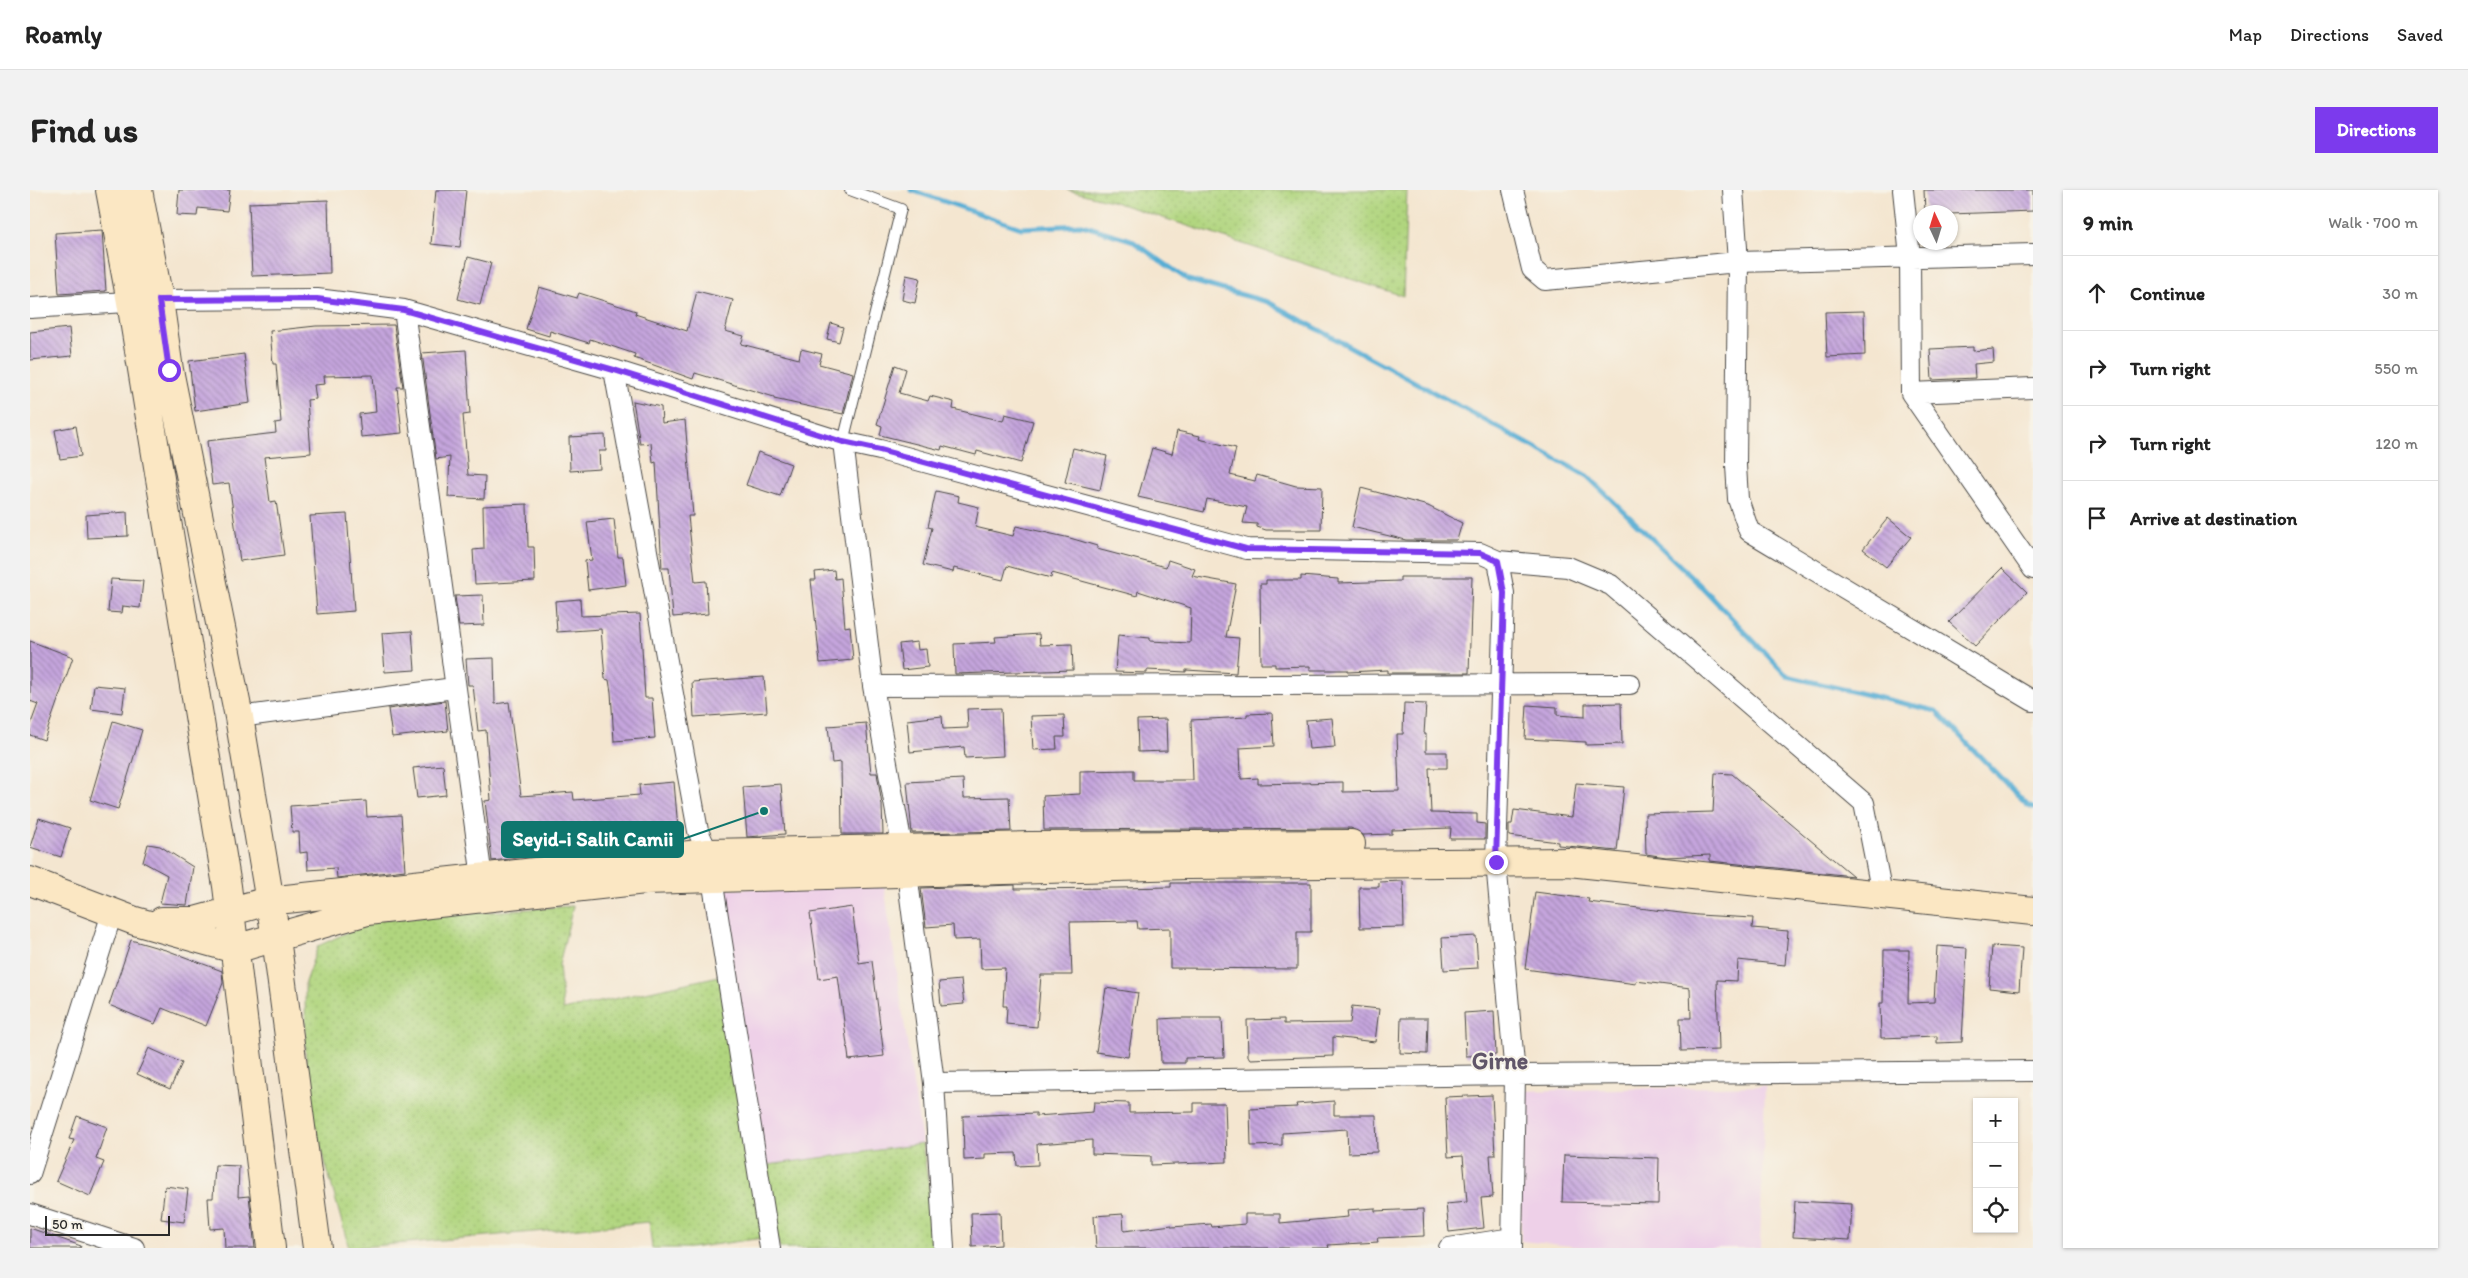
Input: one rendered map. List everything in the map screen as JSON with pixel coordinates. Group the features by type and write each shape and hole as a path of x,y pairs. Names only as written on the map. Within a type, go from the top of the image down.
{"street":[{"path":"110,190 131,302 230,910 271,1248"},
{"path":"138,190 159,300 169,370 239,717 268,901 276,938 317,1248"},
{"path":"1512,190 1532,269 1545,280 1738,262 2033,254"},
{"path":"1733,190 1738,262 1736,465 1738,499 1749,531 2033,701"},
{"path":"1903,190 1910,257 1911,393 2033,570"},
{"path":"30,308 159,300 317,299 404,310 614,370 843,442 880,450 1246,549 1480,553 1498,561 1568,567 1611,585 1864,803 1882,894"},
{"path":"404,310 454,688 486,888"},
{"path":"614,370 698,831 710,865 770,1248"},
{"path":"1911,393 2033,388"},
{"path":"843,442 873,686 904,861 934,1083 944,1248"},
{"path":"1449,1248 1512,1243 1515,1075 1497,853 1504,593 1498,561"},
{"path":"873,686 1630,684"},
{"path":"239,717 454,688"},
{"path":"124,917 195,921 268,901 486,888 710,865 904,861 1040,846 1497,853 2033,911"},
{"path":"30,881 124,917 235,949 366,911 486,888"},
{"path":"30,1174 39,1116 124,917"},
{"path":"934,1083 1515,1075 2033,1071"},
{"path":"30,1214 134,1248"}],"lane":[{"path":"843,442 901,208 850,190"}],"shaded area":[{"path":"884,885 922,1144 753,1167 706,890"},
{"path":"1765,1086 1760,1248 1593,1248 1521,1241 1518,1091"}],"green space":[{"path":"1067,190 1407,190 1403,296 1111,201"},
{"path":"573,906 559,965 563,1010 719,976 753,1167 922,1144 939,1248 780,1248 777,1236 690,1248 652,1248 649,1222 349,1248 306,1093 305,982 318,946 374,920"}],"building":[{"path":"179,190 230,190 227,211 198,208 197,216 177,215"},
{"path":"436,190 466,190 460,247 431,244"},
{"path":"1924,190 2033,190 2033,211 1958,214 1958,205 1925,205"},
{"path":"328,200 330,273 252,276 249,203"},
{"path":"102,230 106,291 59,294 55,233"},
{"path":"468,257 491,263 480,305 458,299"},
{"path":"906,275 920,278 915,303 902,300"},
{"path":"539,287 577,298 579,293 636,311 635,314 687,331 697,291 733,300 725,331 744,336 741,344 799,359 801,349 822,354 819,364 853,373 843,414 774,399 774,397 695,373 693,379 634,358 635,354 590,339 589,343 550,331 549,336 526,329"},
{"path":"1864,311 1865,355 1827,357 1825,312"},
{"path":"831,323 843,327 839,342 827,339"},
{"path":"394,325 403,387 397,387 402,433 361,437 359,414 376,412 373,375 324,376 325,384 314,385 316,399 307,400 311,453 264,457 270,502 276,501 284,555 240,561 229,483 212,485 207,441 276,433 275,423 281,422 276,364 273,364 270,331 316,326"},
{"path":"69,328 72,356 30,360 30,332"},
{"path":"1973,347 1973,351 1993,349 1994,362 1974,364 1975,378 1932,380 1930,349"},
{"path":"466,350 470,414 463,415 468,475 485,476 484,499 448,497 450,457 436,459 422,353"},
{"path":"244,354 250,403 195,411 189,361"},
{"path":"895,365 906,369 899,393 928,401 930,396 954,402 953,409 1003,421 1005,414 1033,421 1021,463 977,451 976,455 942,446 941,450 880,435 882,426 877,424"},
{"path":"633,401 661,407 662,423 685,420 693,516 688,516 695,582 706,581 708,614 673,617 669,568 662,568 656,462 653,463 651,443 640,444"},
{"path":"76,426 81,456 60,459 55,430"},
{"path":"1177,431 1200,436 1199,439 1236,448 1230,475 1255,481 1257,475 1296,486 1322,487 1321,530 1266,530 1257,527 1257,524 1243,523 1247,507 1207,499 1204,512 1138,497 1152,448 1172,454"},
{"path":"605,435 606,451 599,451 600,469 570,471 569,437"},
{"path":"1073,448 1107,456 1100,490 1065,482"},
{"path":"758,452 791,464 780,496 746,485"},
{"path":"1361,488 1428,506 1462,523 1457,540 1406,540 1352,527"},
{"path":"936,491 959,496 958,502 979,507 975,527 1013,536 1016,526 1070,538 1097,546 1097,549 1166,567 1168,560 1195,569 1192,576 1236,584 1226,637 1239,638 1236,673 1186,670 1186,672 1147,670 1147,673 1115,672 1118,635 1150,638 1150,641 1190,643 1191,608 1138,591 1137,596 1052,573 1051,578 1007,566 1003,580 954,568 953,572 923,565 932,528 928,527"},
{"path":"527,504 528,547 534,547 535,581 475,584 473,550 484,549 483,506"},
{"path":"127,512 128,536 87,538 86,515"},
{"path":"347,514 354,611 317,614 310,516"},
{"path":"1888,518 1911,537 1886,567 1863,549"},
{"path":"614,519 618,557 623,557 626,585 588,590 585,561 592,560 587,522"},
{"path":"2002,568 2027,592 1975,646 1949,622"},
{"path":"834,570 835,579 841,578 845,627 850,626 853,660 820,663 811,580 816,580 815,572"},
{"path":"1301,576 1338,579 1338,583 1400,581 1400,577 1472,577 1469,673 1388,673 1388,670 1348,672 1348,670 1310,670 1310,666 1275,667 1275,664 1261,664 1260,584 1266,584 1266,580 1301,580"},
{"path":"111,579 143,581 140,608 123,606 122,613 108,612"},
{"path":"483,595 484,625 459,626 455,596"},
{"path":"580,599 581,616 640,614 645,698 652,698 655,738 614,741 611,692 609,680 605,679 601,629 557,632 555,601"},
{"path":"412,631 415,670 385,672 382,633"},
{"path":"1039,634 1040,645 1072,644 1073,670 955,674 954,644 996,642 995,637"},
{"path":"30,641 73,657 44,740 30,735 30,726 38,704 30,701"},
{"path":"917,642 918,650 926,649 928,667 902,670 899,644"},
{"path":"494,658 495,704 509,702 521,796 573,792 574,800 640,795 639,785 674,782 679,840 492,861 485,801 491,800 486,730 478,731 473,685 468,685 466,659"},
{"path":"764,677 767,712 694,717 692,682"},
{"path":"94,685 125,688 122,713 91,709"},
{"path":"445,701 448,731 392,737 388,709"},
{"path":"1404,703 1426,704 1424,734 1426,734 1426,752 1447,752 1447,768 1429,768 1431,813 1477,814 1477,823 1485,824 1485,839 1450,839 1451,828 1392,830 1392,834 1363,835 1351,828 1044,830 1043,796 1080,794 1080,771 1134,770 1134,780 1193,780 1191,720 1247,717 1247,714 1272,713 1274,746 1240,748 1241,779 1258,778 1258,784 1343,782 1343,792 1399,791 1397,734 1403,734"},
{"path":"1621,703 1622,744 1586,745 1586,742 1525,739 1527,705 1557,707 1557,715 1585,717 1585,704"},
{"path":"1001,708 1003,756 965,758 964,747 910,752 907,720 942,716 943,729 968,728 967,709"},
{"path":"1064,715 1065,737 1056,737 1057,749 1033,750 1031,716"},
{"path":"1332,718 1335,747 1309,749 1306,720"},
{"path":"1166,719 1167,751 1138,752 1137,720"},
{"path":"113,721 142,730 118,809 90,800"},
{"path":"866,723 871,773 877,773 882,805 883,834 842,834 841,762 832,763 828,726"},
{"path":"443,765 446,795 417,798 413,768"},
{"path":"1715,773 1732,774 1853,876 1710,861 1710,855 1666,857 1646,854 1645,814 1713,812"},
{"path":"963,779 964,798 1009,797 1011,831 912,833 907,782"},
{"path":"1576,783 1624,787 1617,851 1558,845 1558,842 1509,836 1509,824 1512,824 1514,810 1572,817"},
{"path":"781,784 785,834 747,837 743,787"},
{"path":"366,801 367,817 401,815 405,870 337,878 336,868 308,870 307,852 300,853 299,832 292,832 290,806"},
{"path":"39,818 70,828 61,857 30,847"},
{"path":"148,844 160,846 193,867 187,905 160,903 167,875 143,862"},
{"path":"1403,881 1404,927 1360,928 1359,887 1379,887 1379,882"},
{"path":"1171,883 1311,883 1311,932 1297,932 1297,969 1170,968 1170,928 1138,929 1137,921 1070,922 1072,975 1041,975 1037,1027 1006,1024 1007,1006 1003,1006 1005,968 981,969 980,939 954,940 953,925 926,927 921,888 1015,885 1015,889 1171,887"},
{"path":"1535,892 1589,899 1588,902 1698,915 1753,918 1752,928 1788,931 1785,965 1738,960 1737,981 1717,980 1719,1050 1681,1051 1680,1018 1691,1018 1690,988 1636,981 1636,984 1525,969"},
{"path":"852,907 859,963 872,961 884,1056 849,1060 838,976 819,979 810,913"},
{"path":"1476,936 1478,968 1444,970 1442,938"},
{"path":"131,940 169,951 222,971 223,983 206,1026 162,1008 155,1024 109,1005"},
{"path":"1937,946 1967,948 1962,1042 1937,1043 1937,1036 1881,1038 1880,1003 1883,1003 1884,950 1909,950 1908,1003 1934,1002"},
{"path":"1992,946 2022,948 2019,991 1989,988"},
{"path":"961,980 964,1004 941,1006 939,982"},
{"path":"1106,988 1138,993 1128,1057 1096,1052"},
{"path":"1352,1006 1379,1009 1375,1042 1333,1037 1333,1056 1250,1059 1248,1056 1247,1020 1284,1019 1284,1024 1350,1023"},
{"path":"1494,1011 1496,1055 1466,1056 1464,1013"},
{"path":"1222,1018 1224,1057 1185,1058 1185,1063 1161,1063 1160,1019"},
{"path":"1401,1018 1428,1018 1427,1054 1400,1053"},
{"path":"149,1048 182,1063 170,1089 137,1074"},
{"path":"1492,1095 1495,1155 1490,1155 1493,1197 1481,1198 1484,1228 1449,1232 1446,1204 1467,1202 1463,1156 1448,1157 1445,1097"},
{"path":"1334,1101 1334,1115 1376,1115 1377,1152 1348,1153 1347,1129 1282,1133 1282,1145 1251,1146 1250,1109 1297,1107 1296,1104"},
{"path":"1094,1102 1129,1103 1129,1113 1194,1112 1194,1103 1225,1103 1227,1162 1151,1165 1151,1156 1092,1154 1092,1140 1037,1144 1038,1165 1017,1166 1016,1153 985,1154 985,1159 964,1160 963,1116 1036,1113 1036,1116 1093,1112"},
{"path":"77,1116 107,1127 96,1159 104,1162 90,1196 56,1181 74,1140 69,1139"},
{"path":"1564,1155 1659,1158 1658,1204 1562,1202"},
{"path":"215,1165 239,1166 238,1197 249,1196 255,1248 225,1248 224,1228 210,1229 208,1198 213,1198"},
{"path":"165,1186 188,1189 184,1222 161,1219"},
{"path":"1795,1201 1852,1204 1850,1240 1793,1237"},
{"path":"1375,1208 1375,1211 1423,1209 1424,1236 1377,1238 1378,1242 1328,1245 1329,1248 1096,1248 1094,1216 1123,1214 1124,1231 1172,1225 1172,1227 1211,1224 1212,1227 1245,1224 1245,1214 1280,1214 1280,1223 1348,1217 1347,1210"},
{"path":"1000,1212 1001,1245 972,1247 971,1213"},
{"path":"30,1228 81,1246 80,1248 30,1248"}],"waterway":[{"path":"911,190 1021,228 1082,225 1131,240 1188,280 1268,302 1587,476 1701,586 1787,676 1936,711 2028,806 2033,808"}],"place":[{"name":"Seyid-i Salih Camii","path":"764,811"}],"district":[{"name":"Girne","path":"1500,1060"}],"route":[{"path":"169,370 159,300 317,299 404,310 614,370 843,442 880,450 1246,549 1480,553 1498,561 1504,593 1496,862"}]}
